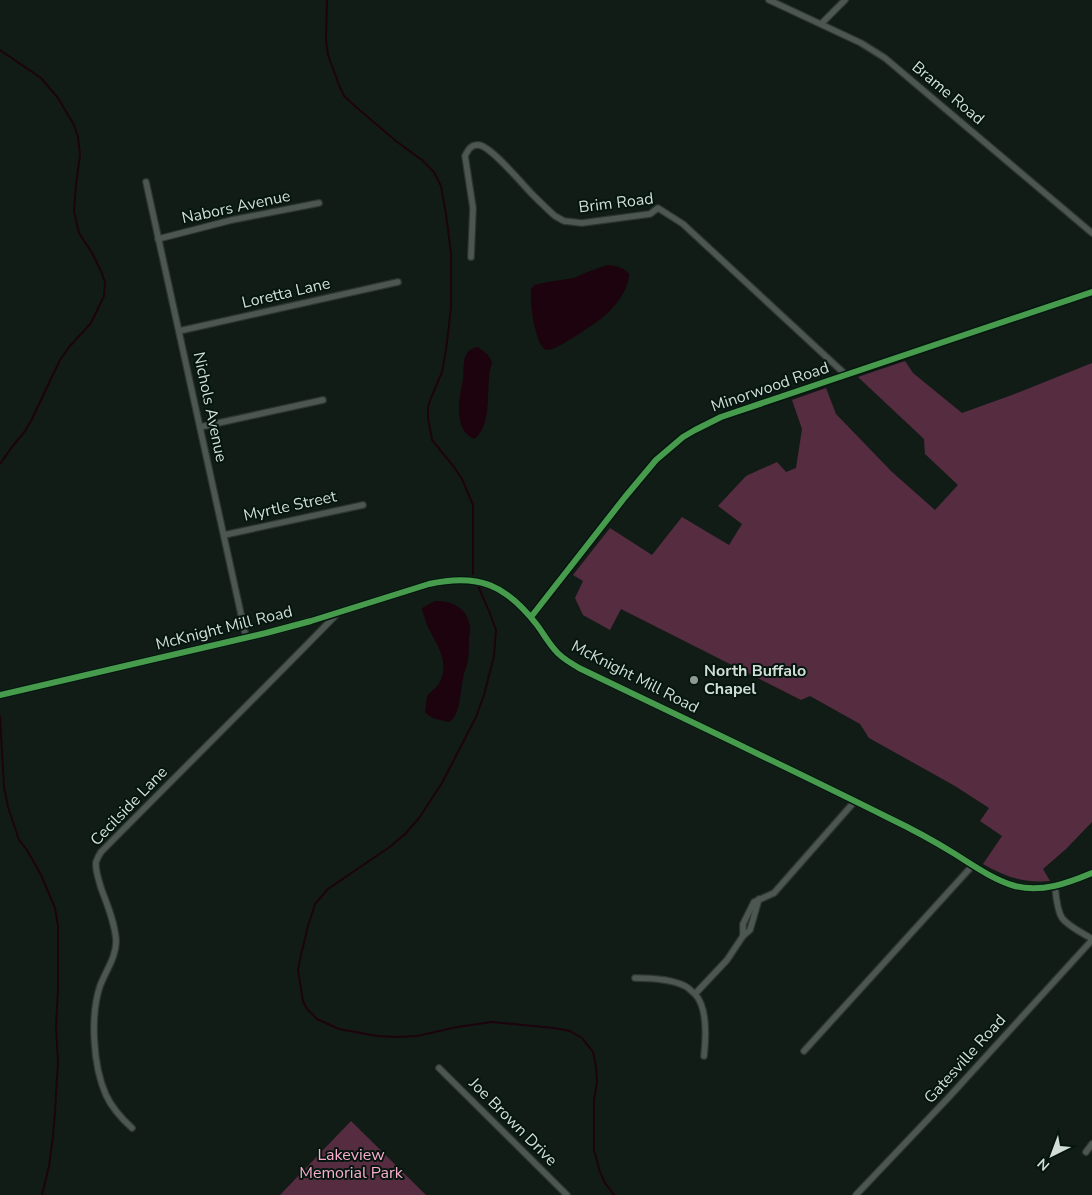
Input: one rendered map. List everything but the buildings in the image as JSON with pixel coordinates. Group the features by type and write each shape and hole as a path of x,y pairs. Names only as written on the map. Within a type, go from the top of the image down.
{"street":[{"name":"Brame Road","path":"769,0 861,43 885,58 1092,233"},
{"path":"821,24 845,0"},
{"name":"Brim Road","path":"471,257 473,208 465,156 474,145 480,145 488,149 555,216 564,221 582,223 650,214 658,208 683,224 846,375"},
{"name":"Nichols Avenue","path":"146,182 246,638"},
{"name":"Nabors Avenue","path":"158,239 232,220 319,203"},
{"name":"Loretta Lane","path":"179,331 398,282"},
{"name":"Minorwood Road","path":"531,617 656,460 695,430 722,417 1092,292"},
{"path":"200,427 323,400"},
{"name":"Myrtle Street","path":"224,535 362,505"},
{"name":"McKnight Mill Road","path":"0,695 246,638 340,612 429,584 462,580 482,582 500,590 516,601 531,617 555,651 580,668 810,778 931,840 999,880 1023,888 1054,887 1092,873"},
{"name":"Cecilside Lane","path":"132,1128 118,1114 106,1094 100,1076 95,1049 97,998 113,954 116,940 96,870 98,857 340,612"},
{"path":"695,994 727,960 743,936 750,930 756,900 774,893 855,801"},
{"path":"804,1051 973,865"},
{"path":"1054,887 1063,918 1067,923 1092,939"},
{"name":"Gatesville Road","path":"856,1195 949,1097 1092,939"},
{"path":"635,978 672,982 685,986 698,997 705,1018 706,1038 704,1056"},
{"name":"Joe Brown Drive","path":"439,1068 567,1195"},
{"path":"1086,1152 1092,1144"}],"green space":[{"path":"905,361 913,373 962,413 1092,363 1092,822 1043,869 1050,881 1031,881 1015,878 983,864 1002,836 980,821 989,808 955,786 869,738 860,724 810,696 801,700 621,609 610,630 583,615 575,598 583,581 573,575 610,528 652,555 682,517 729,545 742,524 718,506 746,476 777,462 786,472 796,468 802,429 792,400 826,388 836,414 892,472 935,510 958,485 925,454 924,439 858,377"},
{"name":"Lakeview Memorial Park","path":"351,1121 426,1195 280,1195"}],"shaded area":[{"path":"607,265 621,268 629,274 623,294 617,303 606,315 573,338 552,349 544,349 533,320 531,289 534,285 574,278"},
{"path":"478,347 488,355 492,362 489,376 486,420 479,434 474,439 467,435 463,429 460,421 459,404 465,356 470,350"},
{"path":"435,601 454,604 464,612 469,622 470,630 468,660 463,676 458,708 453,719 449,722 433,718 425,712 427,696 438,685 443,669 441,654 422,610 422,608"}],"waterway":[{"path":"327,0 326,40 328,55 344,96 396,141 422,160 434,172 441,186 451,253 451,308 442,372 428,407 428,418 432,440 462,479 473,505 473,574"},
{"path":"0,50 41,78 58,98 74,125 78,137 80,155 74,211 79,233 91,251 105,282 104,296 91,323 60,360 31,421 0,464"},
{"path":"478,586 496,630 494,656 476,717 442,783 419,818 391,846 328,889 315,904 298,970 303,1001 307,1009 317,1019 339,1029 377,1036 417,1036 457,1027 492,1022 554,1028 570,1031 582,1038 593,1052 596,1066 594,1150 600,1172 614,1195"},
{"path":"0,716 4,787 8,807 19,840 41,875 55,908 58,926 56,1027 58,1062 53,1136 49,1166 42,1195"}],"cycle path":[{"path":"531,617 656,460 683,437 695,430 721,417 1092,292"},
{"path":"0,695 266,633 429,584 463,580 477,582 490,585 514,600 526,611 557,653 579,668 906,826 999,880 1025,888 1045,888 1092,873"}],"place":[{"name":"North Buffalo Chapel","path":"694,680"}]}
